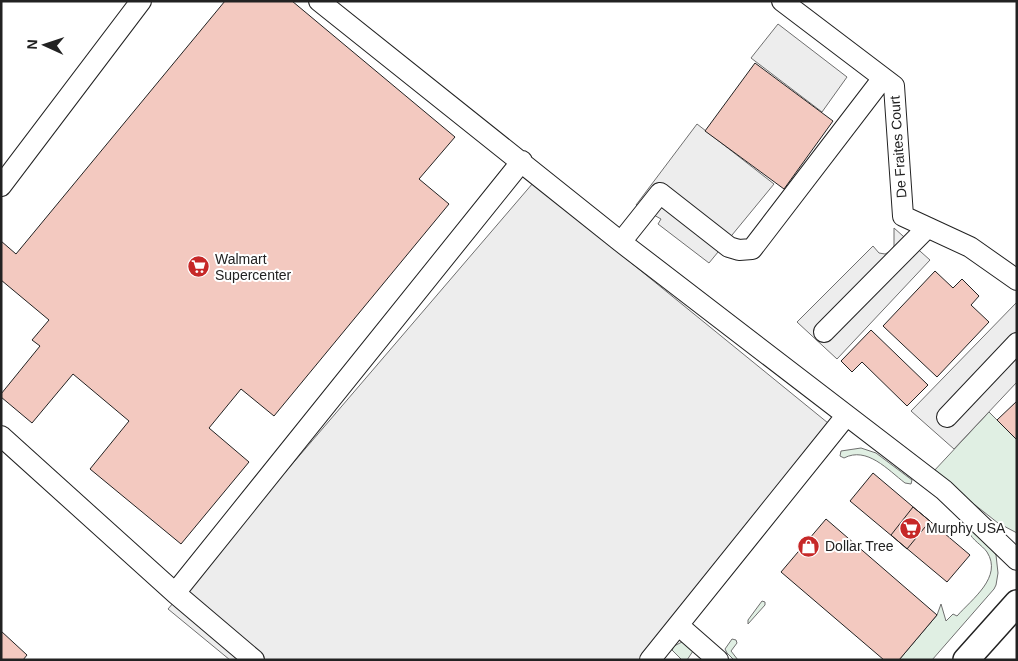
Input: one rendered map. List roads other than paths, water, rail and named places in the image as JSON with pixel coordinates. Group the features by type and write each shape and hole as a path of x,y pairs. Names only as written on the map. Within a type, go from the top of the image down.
{"main road":[{"path":"966,660 1017,603"}],"street":[{"path":"1,186 141,1"},
{"path":"319,1 522,161 621,242 944,490 1017,560"},
{"name":"De Fraites Court","path":"782,1 894,86 903,216 970,246 1017,280"},
{"path":"621,242 660,193 729,247 739,250 752,249 883,78"},
{"path":"175,593 522,161"},
{"path":"824,332 927,228"},
{"path":"947,417 1017,343"},
{"path":"650,660 846,416"},
{"path":"1,436 175,593 254,660"},
{"path":"678,625 707,656"}],"place":[{"name":"Walmart Supercenter","path":"199,267"},
{"name":"Murphy USA","path":"910,528"},
{"name":"Dollar Tree","path":"809,546"}]}
